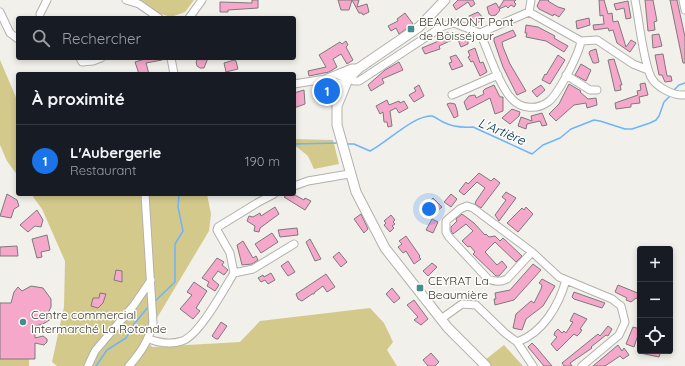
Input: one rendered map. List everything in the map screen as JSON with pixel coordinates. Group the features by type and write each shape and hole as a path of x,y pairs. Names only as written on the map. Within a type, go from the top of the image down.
{"main road":[{"path":"445,0 429,17 406,36 359,68 345,85 337,116 339,134 349,174 356,192 385,248 441,319 486,366"}],"street":[{"path":"38,16 47,0"},
{"path":"126,0 139,4 156,16"},
{"path":"189,16 202,0"},
{"path":"529,12 531,0"},
{"path":"635,0 648,70 655,83 676,94 685,95"},
{"path":"683,0 685,10"},
{"path":"0,12 10,33 16,38"},
{"path":"329,80 334,85 345,85 359,81 443,26 454,23 480,32 529,12"},
{"path":"529,12 581,41 597,40 633,64 648,70"},
{"path":"480,32 498,75 512,100 518,105 527,108 534,108 548,102 579,52 581,41"},
{"path":"81,60 93,62 97,60"},
{"path":"171,60 174,72"},
{"path":"296,84 329,80 352,68 359,68"},
{"path":"338,75 345,85"},
{"path":"452,95 498,75"},
{"path":"566,75 590,90 597,90"},
{"path":"296,185 308,181 349,174"},
{"path":"129,366 143,351 149,339 153,323 146,196"},
{"path":"149,339 162,344 183,341 202,323 234,273 230,253 218,234 218,227 270,196"},
{"path":"532,252 507,279 502,281 488,279 449,237 446,232 446,221 466,206 473,208 532,252 559,277 612,299 621,306 625,316 623,328 619,335 582,366"},
{"path":"234,273 253,269 294,244"},
{"path":"88,366 95,351 134,306 151,280"},
{"path":"517,342 534,332 550,314 562,295 566,280"},
{"path":"134,306 152,295"},
{"path":"441,319 462,304 476,305 505,333 517,342 533,366"}],"shaded area":[{"path":"141,0 194,0 185,12 174,16 158,13"},
{"path":"0,60 16,97 16,173 7,161 0,145"},
{"path":"296,139 333,140 339,164 314,169 308,156 297,147"},
{"path":"32,196 207,196 211,214 209,231 145,338 152,347 240,342 260,321 370,308 384,323 393,342 387,350 397,366 57,366 52,362 64,307 65,261 42,209"},
{"path":"504,345 523,366 490,366 485,360"},
{"path":"0,359 29,359 29,366 0,366"}],"building":[{"path":"252,0 258,0 258,8 220,12 220,2 252,3"},
{"path":"338,0 352,0 349,10 341,10"},
{"path":"352,0 359,0 357,7 367,4 369,12 363,15 362,13 359,13"},
{"path":"458,0 473,0 475,4 471,7 468,2 456,10 453,5"},
{"path":"504,0 516,0 514,2 516,4 514,7 511,5 508,8 506,6 499,9 500,10 496,15 492,16 489,14 487,7 496,3 499,8"},
{"path":"540,0 549,0 548,1 558,7 565,9 559,17 554,14 553,16 539,9 537,6"},
{"path":"599,0 604,0 608,14 612,13 613,22 618,21 626,47 631,40 636,43 630,52 617,43 613,30 609,31 608,28 594,30 593,25 604,24 603,15 600,16"},
{"path":"645,0 653,0 657,21 654,22 655,30 648,31"},
{"path":"670,0 677,0 685,37 685,63 683,63"},
{"path":"628,1 631,18 626,19 624,8 616,10 614,4"},
{"path":"478,12 484,19 477,23 472,22 469,16"},
{"path":"405,13 413,24 399,34 396,28 391,31 388,26 398,21 397,19"},
{"path":"589,18 590,25 577,29 576,21"},
{"path":"526,25 538,27 555,36 554,38 568,46 564,52 546,41 526,37"},
{"path":"513,30 516,36 502,42 510,64 526,91 517,95 503,67 494,41 494,38"},
{"path":"448,32 452,40 439,46 440,49 425,54 422,48 441,40 440,37"},
{"path":"459,33 463,37 466,36 468,44 461,47 456,35"},
{"path":"659,34 662,46 653,48 652,35"},
{"path":"346,41 348,45 346,47 353,60 347,64 341,54 333,59 337,67 329,72 309,76 308,71 326,67 319,55 340,42 342,44"},
{"path":"475,48 480,63 483,62 487,72 480,76 473,61 471,62 468,57 470,56 468,51"},
{"path":"596,49 599,62 593,63 589,53 590,51"},
{"path":"663,54 667,76 671,76 672,81 665,82 662,75 659,75 655,55"},
{"path":"456,55 463,66 452,70 449,63 452,62 450,57"},
{"path":"558,55 565,60 550,84 542,80"},
{"path":"614,59 622,85 620,85 621,90 615,91 608,60"},
{"path":"142,60 162,60 146,63 148,72 138,72 135,62"},
{"path":"197,60 207,60 204,68 197,66"},
{"path":"234,60 236,61 238,69 226,72 224,63"},
{"path":"399,62 403,70 382,79 384,83 371,91 368,85 385,70"},
{"path":"581,64 591,70 586,81 575,75"},
{"path":"645,83 648,95 639,97 640,103 631,104 631,107 616,109 615,103 638,95 637,91 641,90 640,84"},
{"path":"327,84 329,96 321,98 321,93 315,94 314,87"},
{"path":"569,84 581,91 580,92 588,99 596,98 597,105 587,108 586,103 574,105 556,121 549,114 559,104"},
{"path":"419,85 424,96 414,102 409,95 416,91 414,88"},
{"path":"494,85 500,97 503,97 503,111 495,114 490,98 467,110 464,102 469,96 475,95 476,98 484,94 483,91 485,89"},
{"path":"541,85 545,90 537,97 532,91"},
{"path":"304,90 305,104 296,107 296,92"},
{"path":"387,100 389,105 399,101 400,103 404,101 408,108 399,113 396,108 390,111 392,126 388,127 387,122 384,122 383,112 380,114 376,106"},
{"path":"447,104 455,104 457,110 458,116 454,118"},
{"path":"512,109 520,112 519,116 510,124 502,118"},
{"path":"542,113 547,125 542,126 540,121 527,124 526,129 518,126 521,117 532,121 531,116"},
{"path":"479,173 491,181 494,178 500,183 481,208 475,204 485,188 477,182 464,195 459,191 466,182 468,184"},
{"path":"506,192 516,198 499,221 495,215 506,200 502,197"},
{"path":"7,194 17,200 19,206 14,209 11,218 0,216"},
{"path":"451,194 457,199 451,207 444,202"},
{"path":"296,196 304,200 305,198 311,201 305,210 284,197"},
{"path":"433,198 442,207 431,216 425,210 433,203 434,204 431,200"},
{"path":"275,207 279,214 260,228 259,232 254,231 255,226 247,221 249,216 253,217 260,213 261,216"},
{"path":"526,207 533,214 518,232 507,223 522,208 524,210"},
{"path":"37,210 43,220 41,227 35,226 28,232 20,225"},
{"path":"361,214 368,229 364,233 354,219"},
{"path":"462,214 474,223 485,235 486,234 489,237 495,236 500,241 503,238 522,256 516,262 495,242 485,252 497,265 502,261 507,267 499,276 496,276 473,254 475,252 470,246 468,247 462,241 473,231 466,224 453,234 451,231 451,227 457,221 456,219"},
{"path":"391,215 395,220 393,222 395,224 392,226 394,228 390,232 384,225 386,223 384,221"},
{"path":"432,219 438,222 433,233 426,230"},
{"path":"297,228 298,235 280,237 278,230"},
{"path":"272,233 278,242 261,253 255,244"},
{"path":"47,235 50,250 41,252 42,257 37,258 32,239"},
{"path":"406,236 421,259 414,264 406,251 403,253 398,247 402,244 399,241"},
{"path":"310,239 321,259 315,261 306,242"},
{"path":"243,241 253,258 256,256 258,260 252,264 242,265 237,245"},
{"path":"17,246 18,256 0,256 0,247"},
{"path":"339,252 347,262 341,267 333,257"},
{"path":"217,258 224,262 222,265 228,270 224,275 218,271 212,279 219,285 215,291 207,286 209,282 202,278"},
{"path":"288,261 295,272 288,276 281,266"},
{"path":"432,263 437,267 428,276 423,271"},
{"path":"533,264 541,270 514,300 495,305 495,293 510,290"},
{"path":"116,270 122,271 122,282 114,280"},
{"path":"271,273 275,280 268,284 265,280 261,282 258,278 263,275 264,277"},
{"path":"326,274 335,287 327,292 323,286 314,294 302,301 298,299 296,294"},
{"path":"542,279 555,286 543,306 526,319 522,330 513,328 516,314 531,301 534,303 541,289 542,285 539,283"},
{"path":"194,282 207,291 196,308 200,311 193,319 180,309 192,295 187,292"},
{"path":"618,285 637,293 637,298 631,302 626,300 627,298 615,292"},
{"name":"Centre commercial Intermarché La Rotonde","path":"31,286 43,288 51,299 51,307 47,315 51,319 43,324 35,326 35,338 43,336 47,339 47,342 44,345 35,343 35,359 0,359 0,303 11,303 14,292 18,287 22,291"},
{"path":"392,288 400,298 394,303 386,294"},
{"path":"574,292 605,303 602,308 574,299 572,297"},
{"path":"100,293 106,294 103,303 98,308 91,306 93,298 99,298"},
{"path":"414,300 428,319 421,325 414,320 418,317 407,305"},
{"path":"574,313 587,319 580,329 582,330 580,333 577,336 574,334 557,351 551,344 557,337 554,335 555,332 558,329 562,333 564,331 566,333 573,322 570,321"},
{"path":"221,322 227,326 218,339 216,339 212,336"},
{"path":"608,326 612,329 608,336 606,335 591,347 592,348 570,363 572,366 564,366 562,363 598,334 600,336"},
{"path":"633,327 637,328 637,338 634,347 626,344"},
{"path":"532,343 552,366 544,366 528,347"},
{"path":"618,345 622,351 624,348 629,355 623,359 620,356 605,366 593,366"},
{"path":"431,353 439,362 435,366 428,366 423,360"},
{"path":"645,354 660,354 659,357"}],"waterway":[{"name":"L'Artière","path":"673,91 679,85 685,83"},
{"name":"L'Artière","path":"346,144 354,144 370,151 409,124 425,117 432,116 454,126 473,127 532,154 543,145 560,138 571,129 594,120 625,129 632,129 650,123 656,120 659,116 664,102 670,96"},
{"name":"L'Artière","path":"296,144 338,143"},
{"name":"L'Artière","path":"154,302 175,282 175,244 183,231 178,207 179,196"},
{"name":"L'Artière","path":"96,366 107,350 126,338 134,324 149,306"}],"place":[{"name":"BEAUMONT Pont de Boisséjour","path":"411,29"},
{"name":"L'Aubergerie","path":"327,91"},
{"name":"CEYRAT La Beaumière","path":"420,288"},
{"name":"Centre commercial Intermarché La Rotonde","path":"23,322"}]}
